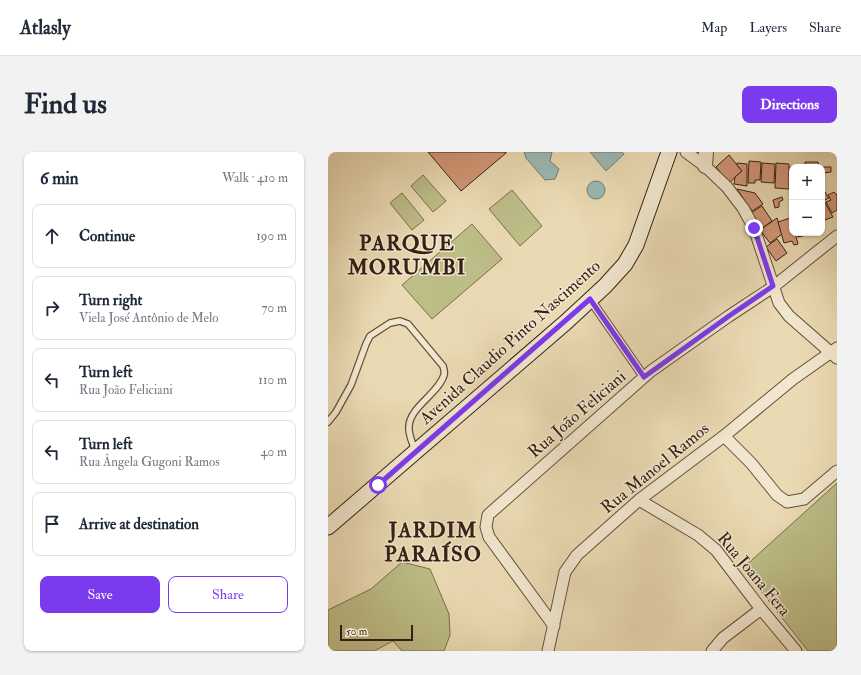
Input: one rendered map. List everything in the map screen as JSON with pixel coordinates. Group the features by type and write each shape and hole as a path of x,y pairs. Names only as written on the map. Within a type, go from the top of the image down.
{"main road":[{"name":"Avenida Claudio Pinto Nascimento","path":"328,527 590,299 625,264 636,245 669,152"}],"street":[{"path":"686,152 704,166 726,187 743,208 754,228 779,304 789,316 835,353"},
{"path":"704,166 706,152"},
{"name":"Rua João Feliciani","path":"554,626 490,537 486,527 488,515 644,377 773,286 837,236"},
{"path":"590,299 644,377"},
{"name":"Rua Manoel Ramos","path":"548,651 565,572 577,555 640,500 724,436 793,379 835,353"},
{"path":"724,436 751,463 777,495 787,502 804,499 837,471"},
{"name":"Rua Joana Fera","path":"640,500 698,535 716,550 761,609 796,651"},
{"path":"712,651 723,638 761,609"}],"lane":[{"path":"328,422 336,412 351,385 370,336 390,323 400,321 408,324 443,366 445,374 412,416 409,424 409,433 416,452"}],"green space":[{"path":"423,175 446,201 433,212 411,186"},
{"path":"512,190 542,226 520,246 489,209"},
{"path":"402,193 424,220 412,230 390,203"},
{"path":"472,224 502,259 432,319 402,285"},
{"path":"837,483 837,651 808,651 743,568"},
{"path":"402,562 430,569 449,614 450,635 444,651 402,651 393,641 374,651 328,651 328,610 371,589"}],"water":[{"path":"524,152 552,152 550,161 559,169 555,179 545,180 526,158"},
{"path":"590,152 622,152 624,154 606,171"},
{"path":"596,181 602,184 605,190 602,196 596,199 590,196 587,190 590,184"}],"building":[{"path":"428,152 506,152 506,153 461,191"},
{"path":"729,155 742,171 729,183 716,167"},
{"path":"749,161 761,162 760,180 755,180 755,183 748,183"},
{"path":"805,162 818,162 818,164 805,164"},
{"path":"737,163 747,164 747,186 734,184 735,177 742,171"},
{"path":"762,163 775,164 774,183 761,182"},
{"path":"776,163 789,164 789,189 775,188"},
{"path":"825,167 831,167 831,172 825,173"},
{"path":"737,189 755,193 763,204 752,211"},
{"path":"825,192 829,198 825,200"},
{"path":"834,192 837,195 837,210 832,213 826,202 831,200 828,195"},
{"path":"782,197 783,200 779,202 779,207 775,208 773,200"},
{"path":"825,202 833,217 825,220"},
{"path":"762,206 772,221 761,229 751,213"},
{"path":"777,218 782,234 770,243 760,230"},
{"path":"789,218 789,236 796,236 798,244 794,245 792,241 784,243 778,222"},
{"path":"777,239 787,253 776,261 766,247"}],"district":[{"name":"PARQUE MORUMBI","path":"407,255"},
{"name":"JARDIM PARAÍSO","path":"433,542"}],"route":[{"path":"378,485 565,323 590,299 644,377 773,286 754,228"}]}
